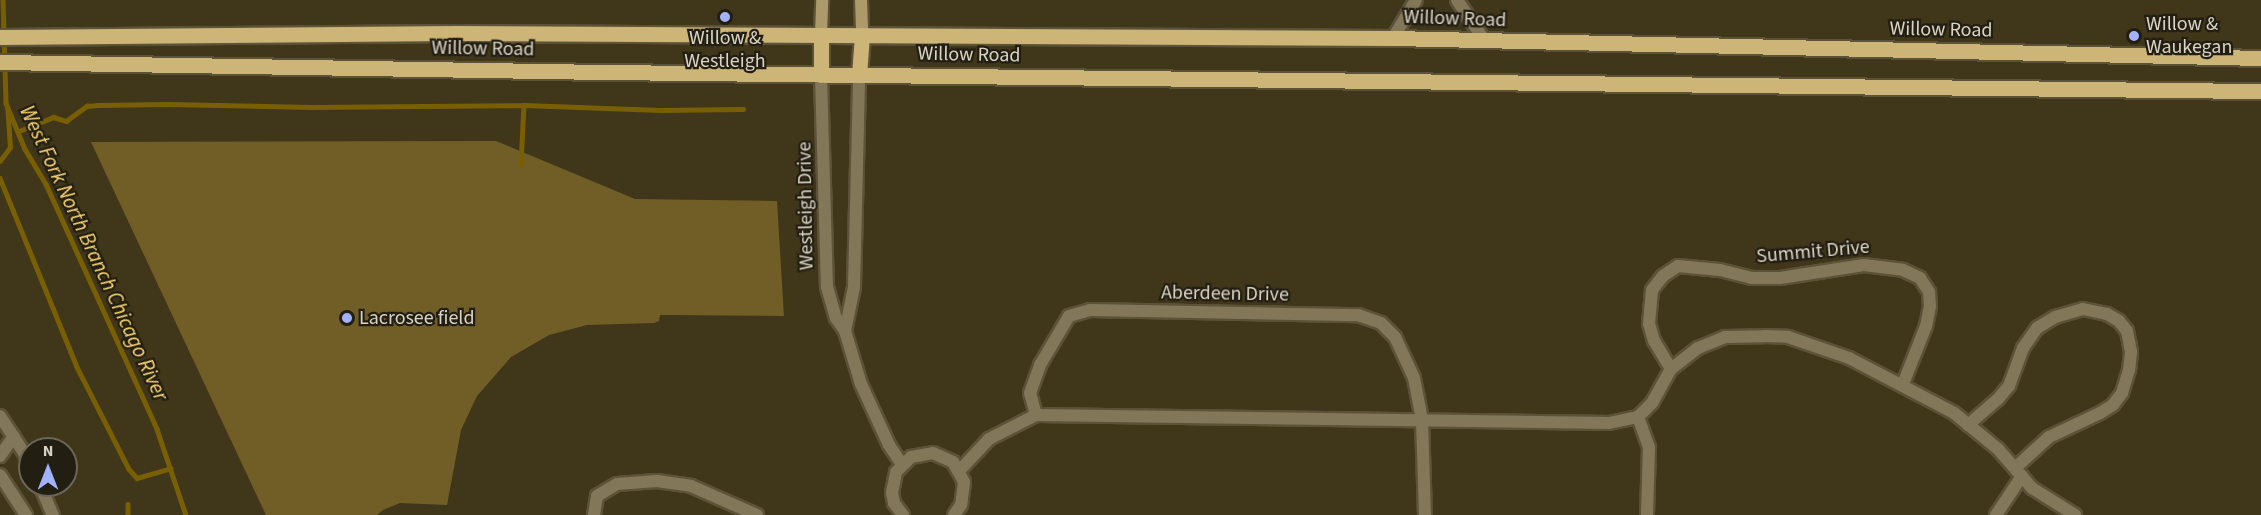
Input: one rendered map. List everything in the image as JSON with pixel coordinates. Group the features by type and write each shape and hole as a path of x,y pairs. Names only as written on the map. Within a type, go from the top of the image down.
{"main road":[{"path":"820,75 822,0"},
{"path":"859,75 862,35 861,0"},
{"name":"Willow Road","path":"0,37 456,33 1393,38 2261,58"},
{"name":"Willow Road","path":"0,62 820,75 2261,91"}],"street":[{"path":"1393,38 1416,0"},
{"path":"1457,0 1485,41"},
{"name":"Westleigh Drive","path":"820,75 827,286 836,318 845,331 861,384 889,445 902,464"},
{"name":"Westleigh Drive","path":"845,331 854,286 859,75"},
{"name":"Summit Drive","path":"1671,369 1654,341 1649,324 1652,290 1663,276 1678,266 1720,270 1751,278 1780,278 1864,265 1903,270 1920,278 1929,292 1930,306 1926,326 1903,384"},
{"path":"1968,424 1998,399 2009,386 2023,348 2037,328 2055,317 2083,309 2107,314 2119,321 2127,331 2131,352 2129,370 2122,393 2113,405 2100,413 2049,437 2019,472 1996,515"},
{"name":"Aberdeen Drive","path":"1036,415 1030,393 1040,365 1069,316 1090,310 1358,315 1381,323 1395,337 1414,378 1422,420 1425,515"},
{"path":"960,470 989,439 1036,415 1609,423 1638,417 1652,403 1671,369 1698,348 1725,337 1788,337 1849,358 1903,384 1968,424 1998,449 2032,488 2075,515"},
{"path":"0,416 18,442"},
{"path":"1638,417 1649,447 1647,515"},
{"path":"0,438 14,436"},
{"path":"0,456 14,436"},
{"path":"900,514 892,493 892,482 902,464 911,457 933,453 944,456 960,470 965,494 954,515"},
{"path":"0,475 26,515"},
{"path":"594,515 597,496 617,484 657,481 691,486 757,515"},
{"path":"45,497 53,515"}],"shaded area":[{"path":"496,141 635,199 777,201 784,316 660,315 659,321 654,323 587,325 549,335 511,357 477,396 461,430 447,505 400,503 377,515 266,515 91,142"}],"waterway":[{"name":"West Fork North Branch Chicago River","path":"3,0 6,103 25,149 46,184 157,429 186,515"},
{"path":"19,131 53,117 66,121 87,106 98,105 311,107 524,105 521,164"},
{"path":"524,105 660,110 743,109"},
{"path":"0,161 10,147 7,108"},
{"path":"0,178 77,367 129,469 137,478 171,468"},
{"path":"128,504 128,515"}],"place":[{"name":"Willow & Westleigh","path":"725,17"},
{"name":"Willow & Waukegan","path":"2134,36"},
{"name":"Lacrosee field","path":"347,318"}]}
